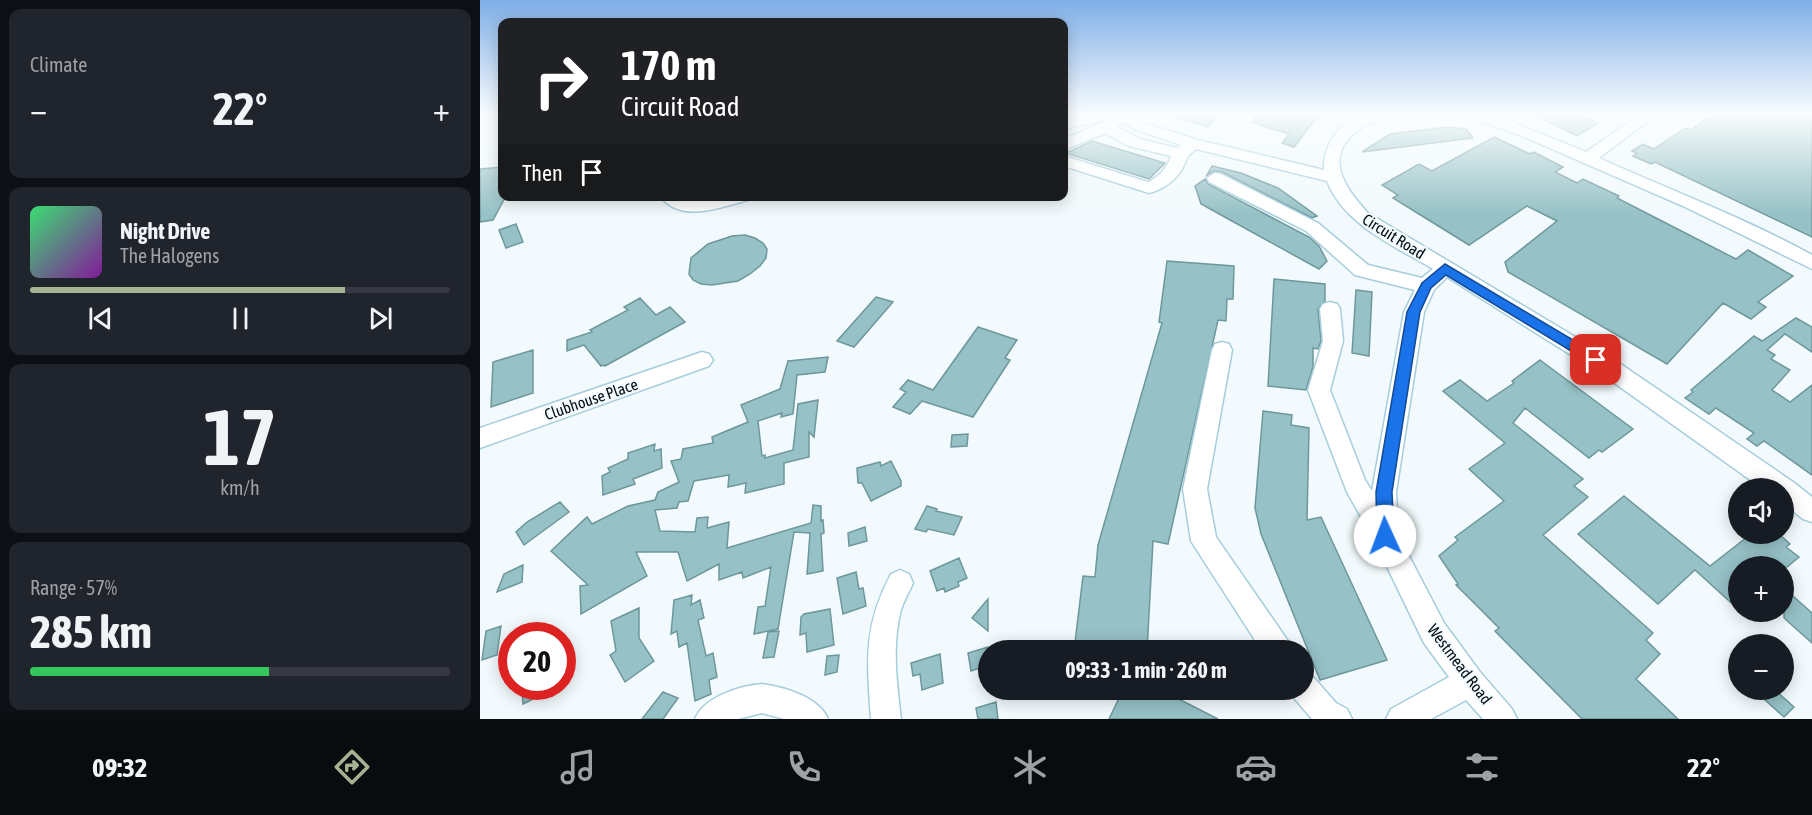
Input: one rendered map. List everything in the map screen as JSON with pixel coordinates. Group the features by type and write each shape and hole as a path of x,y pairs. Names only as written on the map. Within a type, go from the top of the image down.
{"street":[{"path":"1174,148 1332,177 1330,158 1335,148"},
{"path":"1560,148 1750,229 1812,263"},
{"path":"1587,159 1603,148"},
{"path":"1068,162 1149,188 1161,182 1176,166 1186,149"},
{"name":"Circuit Road","path":"1332,177 1346,202 1362,217 1614,371 1766,478"},
{"path":"1215,178 1312,227 1362,270 1426,286"},
{"path":"673,201 677,205 693,207 720,201"},
{"name":"Westmead Road","path":"1445,268 1426,286 1414,312 1384,492 1385,536 1434,633 1470,682 1502,719"},
{"path":"1330,309 1333,341 1319,390 1355,485 1385,536"},
{"path":"1222,350 1195,489 1197,507 1204,541 1271,640"},
{"name":"Clubhouse Place","path":"480,438 702,360"},
{"name":"Circuit Road","path":"1794,498 1812,511"},
{"path":"886,719 882,664 883,633 887,611 900,583"},
{"path":"1401,719 1470,682"},
{"path":"710,719 730,706 760,697 792,706 813,719"},
{"path":"1314,699 1326,713 1337,719"}],"building":[{"path":"1078,148 1114,148 1165,163 1149,179 1068,152"},
{"path":"1369,148 1397,148 1362,152"},
{"path":"1475,148 1516,148 1530,154 1534,152 1563,167 1555,172 1577,183 1583,179 1619,196 1617,198 1736,259 1748,250 1793,276 1758,302 1766,307 1751,319 1723,303 1667,364 1508,272 1505,262 1557,221 1527,206 1469,245 1393,198 1398,195 1382,185 1419,164 1432,171"},
{"path":"1637,148 1812,148 1812,237 1655,162 1651,164 1633,156 1637,153 1632,151"},
{"path":"1212,166 1241,173 1278,188 1317,216 1312,218 1222,172 1214,171 1207,175"},
{"path":"498,167 498,201 503,201 493,220 480,222 480,169"},
{"path":"1205,179 1208,184 1309,237 1319,246 1327,261 1319,269 1201,204 1195,186"},
{"path":"516,224 523,242 506,248 499,230"},
{"path":"745,235 763,243 767,249 766,258 760,266 738,281 712,285 701,284 693,280 689,274 691,258 708,244 732,236"},
{"path":"1167,261 1234,266 1233,299 1227,299 1226,321 1218,320 1168,544 1153,541 1148,640 1075,640 1083,576 1095,577 1098,545 1162,323 1159,322"},
{"path":"1274,279 1325,284 1325,301 1318,309 1321,341 1318,349 1313,348 1313,367 1306,390 1268,386"},
{"path":"1356,290 1372,292 1369,356 1352,353"},
{"path":"876,297 893,302 854,347 837,341"},
{"path":"640,298 656,315 670,307 685,322 605,366 601,366 584,345 567,351 567,340 592,332 590,330 628,310 624,307"},
{"path":"1796,318 1812,327 1812,352 1785,334 1767,350 1775,355 1771,359 1790,370 1772,390 1790,402 1812,385 1812,475 1764,441 1757,446 1747,439 1754,433 1716,408 1709,414 1685,398 1693,392 1691,390 1754,336 1762,341"},
{"path":"978,327 1017,340 1005,358 1010,360 973,417 922,401 910,414 893,407 906,392 900,389 908,380 933,390"},
{"path":"533,350 533,393 491,407 493,362"},
{"path":"828,357 825,372 797,375 793,414 781,417 782,413 758,421 762,456 765,455 765,458 793,450 798,404 818,400 814,437 809,432 809,457 784,463 784,484 745,493 746,483 728,487 729,475 694,481 688,501 679,502 677,508 655,510 660,531 695,532 697,518 708,517 707,528 729,522 727,548 811,523 813,505 821,506 824,533 821,534 823,571 807,574 810,533 794,532 778,629 754,634 758,607 765,606 771,567 743,578 742,572 719,580 719,564 687,581 678,552 636,552 647,576 581,614 580,586 588,585 551,551 587,517 592,524 628,506 655,500 658,492 679,482 671,461 681,459 683,449 713,443 712,437 748,422 741,405 780,389 788,361"},
{"path":"1540,360 1633,429 1602,452 1599,450 1589,458 1525,408 1513,423 1583,479 1574,486 1588,497 1543,535 1653,633 1646,640 1660,654 1636,679 1678,719 1582,719 1495,631 1499,628 1456,585 1458,584 1439,556 1458,540 1455,537 1504,501 1469,469 1505,443 1443,391 1460,380 1487,401 1514,383 1512,381"},
{"path":"1263,411 1292,415 1291,425 1309,428 1307,520 1321,517 1387,660 1320,680 1314,665 1314,640 1304,640 1261,534 1255,508"},
{"path":"968,434 967,446 951,447 952,435"},
{"path":"655,444 654,451 661,449 662,468 633,479 635,484 603,495 602,476 610,472 608,468 628,459 628,453"},
{"path":"891,461 901,481 901,486 871,501 862,483 858,483 857,468 880,462 881,466"},
{"path":"1624,496 1710,566 1738,544 1790,544 1786,547 1799,557 1794,561 1794,556 1728,556 1728,600 1695,570 1658,604 1578,534"},
{"path":"560,502 569,512 524,545 516,532 527,522"},
{"path":"927,506 937,509 936,511 962,517 954,535 928,529 926,532 915,529"},
{"path":"865,527 867,541 849,546 848,533"},
{"path":"959,558 967,578 958,582 959,586 945,592 944,588 937,591 930,571"},
{"path":"523,565 522,582 497,592 504,574"},
{"path":"856,572 859,589 863,588 866,606 843,614 837,578"},
{"path":"692,595 691,605 700,600 704,618 698,620 706,656 713,653 717,677 709,680 711,694 695,701 687,643 679,647 677,631 671,634 674,600"},
{"path":"1794,597 1812,613 1812,643 1788,622 1794,622"},
{"path":"988,599 988,631 972,618"},
{"path":"639,608 639,638 654,661 625,682 610,655 616,651 611,621"},
{"path":"830,609 834,645 807,652 806,633 800,635 801,617 804,614"},
{"path":"498,627 497,655 482,660 486,631"},
{"path":"779,631 774,657 763,658 768,632"},
{"path":"978,650 978,669 971,671 968,653"},
{"path":"940,654 943,683 922,690 920,674 913,676 911,663"},
{"path":"839,655 837,672 825,675 827,656"},
{"path":"663,692 678,698 663,719 642,719"},
{"path":"1118,700 1181,700 1218,719 1109,719"},
{"path":"1765,700 1786,700 1794,707 1784,717"},
{"path":"996,702 998,719 978,719 976,708"}],"route":[{"path":"1385,536 1384,492 1414,312 1426,286 1445,268 1596,360"}]}
